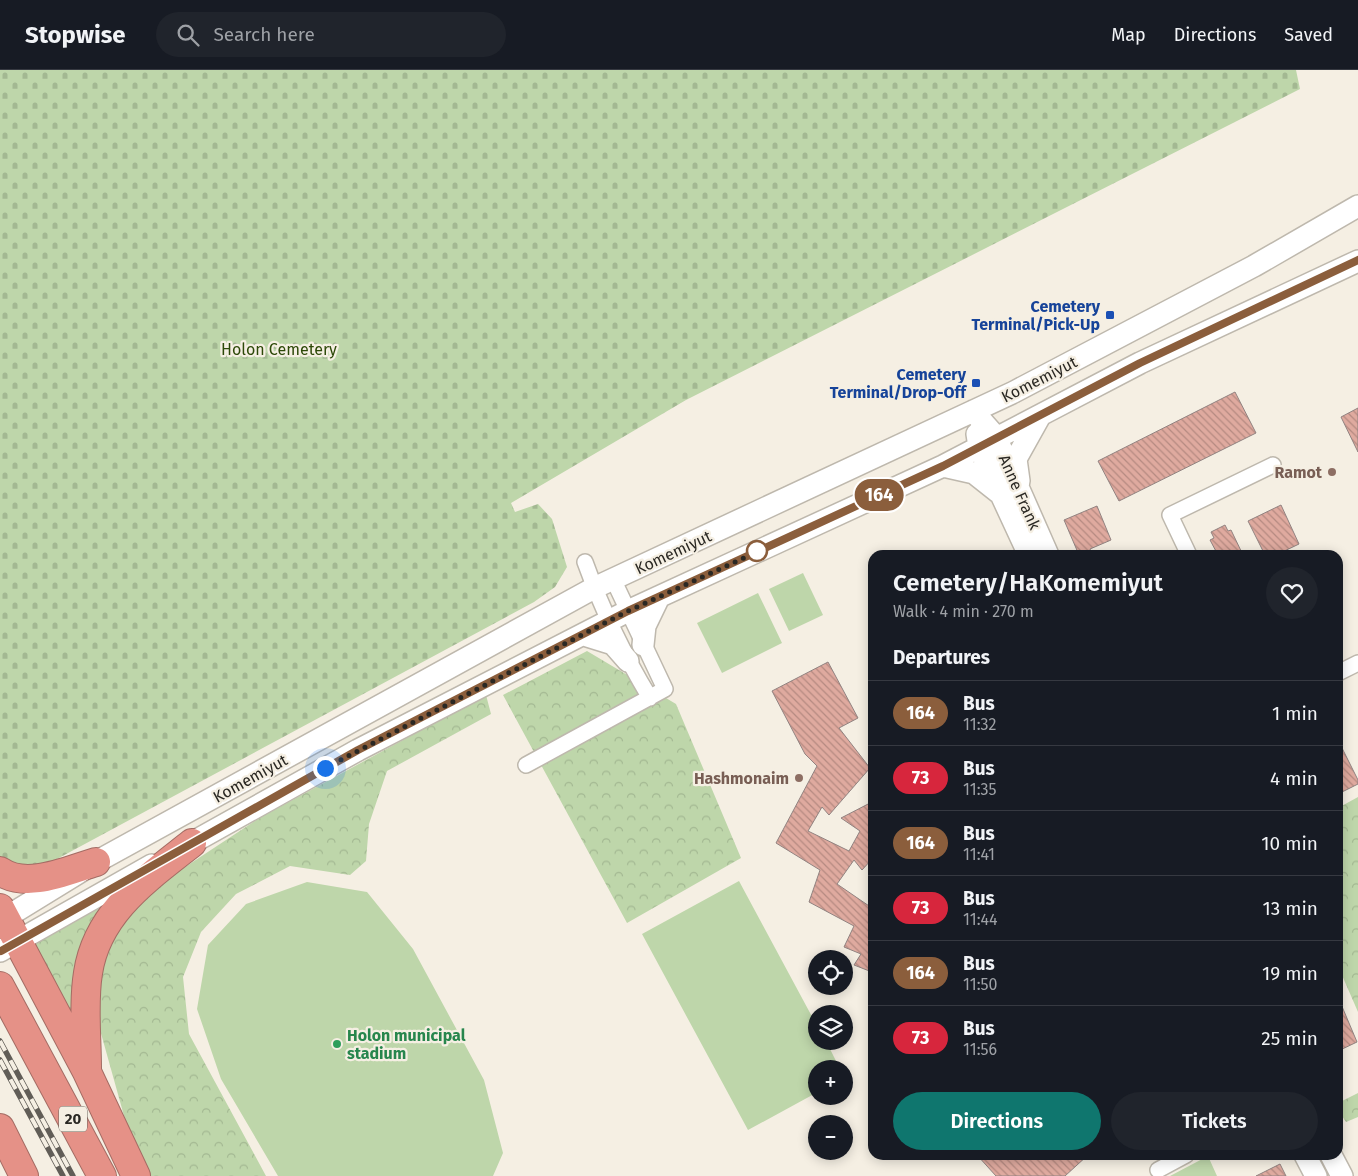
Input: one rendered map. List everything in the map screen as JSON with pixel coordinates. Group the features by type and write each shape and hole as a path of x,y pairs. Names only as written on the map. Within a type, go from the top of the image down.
{"highway":[{"path":"87,1072 88,973 104,927 114,911 136,888 192,843"},
{"path":"0,872 13,878 33,879 96,862"},
{"path":"4,931 87,1072 136,1176"},
{"name":"20","path":"0,986 102,1176"},
{"path":"0,1128 24,1176"}],"main road":[{"name":"Komemiyut","path":"4,931 96,862 604,584 1014,392 1254,266 1358,206"},
{"name":"Komemiyut","path":"4,931 192,843 358,750 619,616 943,466 1140,363 1358,260"},
{"name":"Anne Frank","path":"973,411 1011,493 1045,550"},
{"path":"943,466 974,473 1011,493 1016,459 1040,416"},
{"name":"Anne Frank","path":"1011,493 1028,550"},
{"path":"643,646 645,626 659,597"},
{"path":"584,635 613,644 628,661"},
{"path":"1308,1160 1316,1176"},
{"path":"1334,1160 1342,1176"}],"street":[{"path":"1187,550 1170,515 1273,465"},
{"path":"526,765 665,689 643,646 619,616 604,584 585,562"},
{"path":"604,584 619,616 628,661 650,698"},
{"path":"1343,670 1358,663"},
{"path":"1158,1170 1177,1160"}],"green space":[{"name":"Holon Cemetery","path":"0,70 1296,70 1300,89 686,400 511,503 515,512 538,504 552,519 567,567 555,587 534,602 31,873 0,860"},
{"path":"803,573 823,615 789,631 769,589"},
{"path":"758,593 782,643 722,673 697,623"},
{"path":"587,651 676,704 741,858 627,923 503,695"},
{"path":"486,695 491,714 387,771 369,824 366,861 350,875 290,866 236,894 201,932 183,977 189,1034 266,1176 149,1176 126,1123 97,1019 100,962 138,898 261,817"},
{"path":"1358,797 1358,1012 1343,978 1343,805"},
{"path":"739,881 808,1009 808,1050 830,1050 836,1060 808,1060 808,1097 748,1130 642,934"},
{"name":"Holon municipal stadium","path":"307,882 367,892 413,949 484,1080 503,1153 493,1176 278,1176 221,1079 197,1009 208,945 246,904"},
{"path":"125,891 107,909 86,1054 29,944"},
{"path":"1358,1093 1358,1117 1346,1122 1343,1118 1343,1100"},
{"path":"1200,1160 1210,1160 1217,1176 1170,1176"}],"building":[{"path":"1235,392 1256,433 1119,501 1098,461"},
{"path":"1358,408 1358,452 1341,417"},
{"path":"1281,505 1299,544 1286,550 1262,550 1248,521"},
{"path":"1097,506 1111,540 1090,550 1077,550 1064,520"},
{"path":"1225,525 1228,531 1231,530 1241,550 1215,550 1210,540 1214,538 1211,532"},
{"path":"828,662 858,718 839,728 868,765 868,770 829,815 822,807 808,831 849,851 860,831 841,818 868,804 868,863 862,870 854,860 837,884 868,905 868,970 854,965 861,954 844,947 854,926 809,902 820,870 776,843 817,766 805,754 772,691"},
{"path":"1343,750 1358,780 1358,784 1343,792"},
{"path":"1343,1009 1357,1042 1343,1049"},
{"path":"982,1160 1083,1160 1065,1176 996,1176"},
{"path":"1280,1164 1286,1176 1256,1176"}],"railway":[{"path":"0,1041 73,1176"},
{"path":"0,1060 63,1176"}],"bus line":[{"name":"164","path":"1,951 35,930 358,750 610,622 628,611 943,466 1140,363 1358,260"}],"place":[{"name":"Cemetery Terminal/Pick-Up","path":"1110,315"},
{"name":"Cemetery Terminal/Drop-Off","path":"976,383"},
{"name":"Ramot","path":"1332,472"},
{"name":"Hashmonaim","path":"799,778"},
{"name":"Holon municipal stadium","path":"337,1044"}],"route":[{"path":"325,768 628,611 766,548 757,551"}]}
